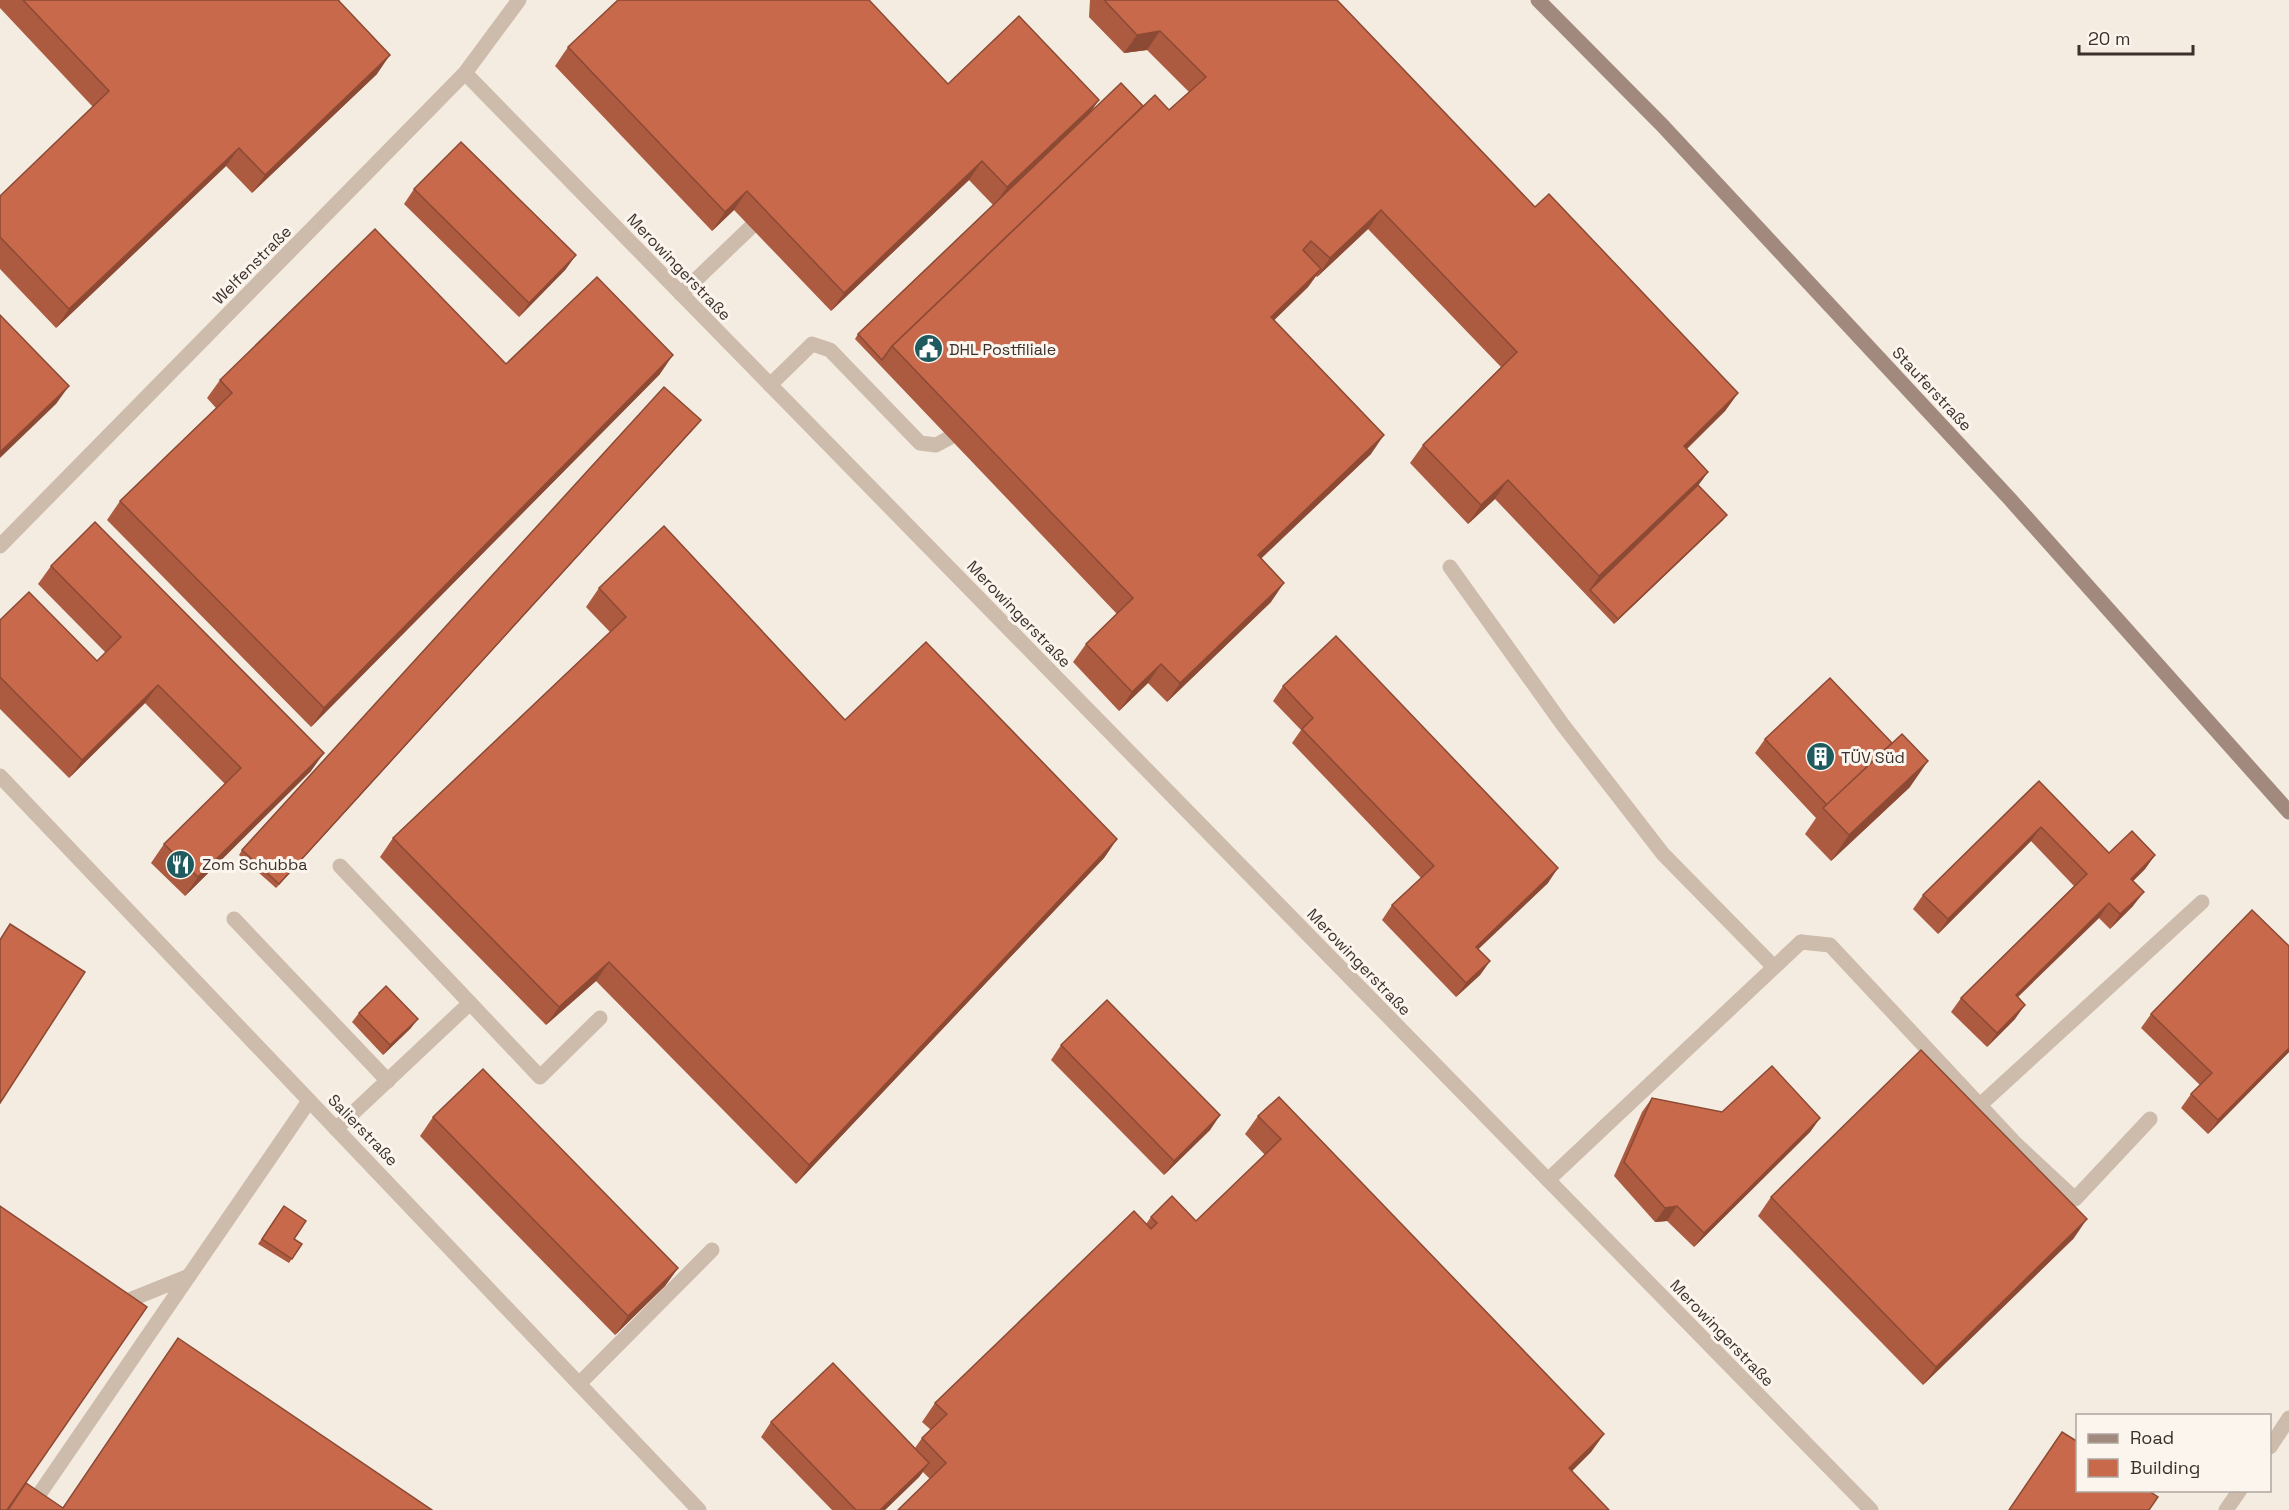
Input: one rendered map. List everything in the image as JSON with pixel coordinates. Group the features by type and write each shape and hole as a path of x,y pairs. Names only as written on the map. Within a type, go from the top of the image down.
{"main road":[{"name":"Stauferstraße","path":"1538,0 1662,125 1993,481 2289,812"}],"street":[{"name":"Welfenstraße","path":"0,546 465,74 519,0"},
{"name":"Merowingerstraße","path":"465,74 1871,1510"},
{"path":"681,294 751,227"},
{"path":"770,385 812,344 830,350 920,443 936,445 948,438"},
{"path":"1450,567 1563,725 1663,854 1774,967"},
{"name":"Salierstraße","path":"0,776 699,1510"},
{"path":"340,866 540,1077 600,1018"},
{"path":"1980,1105 2202,902"},
{"path":"234,920 388,1081"},
{"path":"1548,1180 1801,942 1830,945 2016,1144 2075,1199 2150,1119"},
{"path":"336,1129 470,1003"},
{"path":"40,1492 309,1101"},
{"path":"579,1384 712,1250"},
{"path":"99,1312 189,1276"},
{"path":"2271,1445 2289,1418"},
{"path":"2226,1510 2239,1492"}],"building":[{"path":"23,0 338,0 390,55 265,175 239,148 69,309 0,237 0,196 109,91"},
{"path":"618,0 869,0 948,84 1019,16 1099,100 1007,187 982,161 844,293 747,191 725,212 568,47"},
{"path":"1104,0 1337,0 1535,207 1549,194 1738,393 1684,446 1708,472 1599,576 1508,480 1481,505 1423,445 1517,352 1381,210 1330,258 1311,241 1303,250 1321,269 1271,317 1384,435 1258,555 1284,583 1180,683 1161,664 1132,692 1086,644 1133,598 892,346 1155,95 1169,110 1206,77 1160,31 1137,35"},
{"path":"1121,83 1143,106 892,346 882,360 858,334"},
{"path":"461,142 576,255 529,303 414,189"},
{"path":"375,229 506,364 597,277 673,355 324,708 120,501 232,393 220,380"},
{"path":"0,315 69,386 0,452"},
{"path":"664,387 701,420 279,884 242,850"},
{"path":"1698,485 1727,515 1618,619 1590,590"},
{"path":"95,522 324,753 198,877 164,844 241,768 158,685 82,760 0,677 0,620 29,592 97,661 121,637 51,566"},
{"path":"664,526 845,720 926,642 1117,839 809,1165 609,962 559,1007 393,838 626,617 599,588"},
{"path":"1336,636 1558,868 1476,947 1490,961 1466,983 1392,905 1434,866 1302,729 1313,718 1283,686"},
{"name":"TÜV Süd","path":"1830,678 1892,743 1827,805 1765,739"},
{"path":"1902,734 1928,761 1849,835 1823,808"},
{"path":"2039,781 2109,853 2132,831 2155,855 2131,879 2144,892 2120,914 2109,903 2016,995 2025,1005 1997,1033 1961,998 2087,874 2041,827 1948,919 1923,895"},
{"path":"2252,910 2289,946 2289,1048 2218,1120 2191,1094 2212,1073 2151,1014"},
{"path":"10,924 85,972 0,1103 0,940"},
{"path":"386,986 418,1019 390,1045 359,1013"},
{"path":"1107,1000 1220,1115 1174,1161 1061,1045"},
{"path":"1921,1050 2087,1219 1936,1367 1771,1197"},
{"path":"1772,1066 1820,1118 1704,1233 1677,1206 1665,1208 1624,1162 1652,1098 1722,1112"},
{"path":"483,1069 678,1268 628,1316 433,1117"},
{"path":"1279,1097 1604,1434 1569,1468 1609,1510 898,1510 946,1463 922,1438 947,1414 935,1403 1134,1211 1151,1229 1157,1223 1151,1217 1172,1196 1196,1221 1281,1139 1258,1116"},
{"path":"0,1206 147,1307 7,1510 0,1510"},
{"path":"284,1206 306,1221 294,1239 302,1244 292,1259 262,1239"},
{"path":"178,1338 432,1510 8,1510 26,1483 63,1508"},
{"path":"833,1363 929,1463 880,1510 856,1510 771,1422"},
{"path":"2062,1432 2076,1441 2076,1492 2150,1492 2158,1497 2149,1510 2009,1510"}],"place":[{"name":"DHL Postfiliale","path":"928,349"},
{"name":"TÜV Süd","path":"1820,757"},
{"name":"Zom Schubba","path":"181,864"}]}
